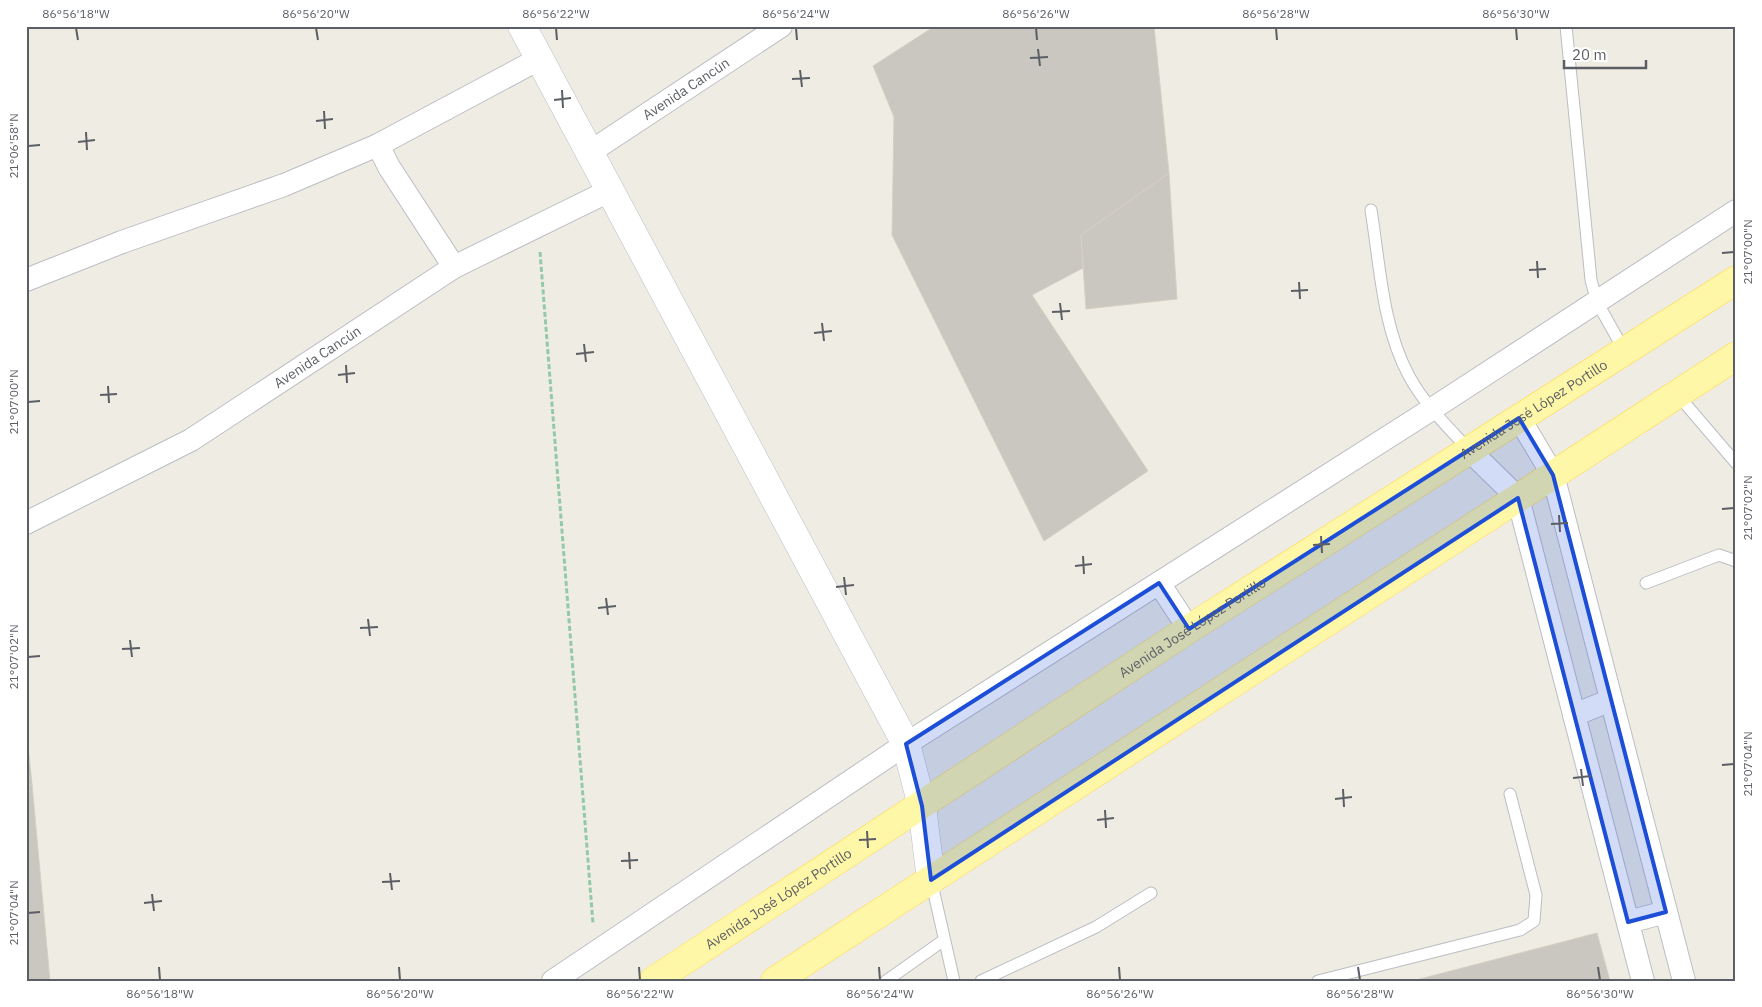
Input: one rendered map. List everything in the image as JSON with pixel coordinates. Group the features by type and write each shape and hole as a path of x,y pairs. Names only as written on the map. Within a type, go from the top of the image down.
{"main road":[{"name":"Avenida José López Portillo","path":"653,981 1189,629 1736,280"},
{"path":"775,981 1736,356"}],"street":[{"path":"522,26 906,744 922,806 931,880"},
{"name":"Avenida Cancún","path":"590,152 781,26"},
{"path":"26,280 122,242 284,185 378,145 540,59"},
{"path":"378,145 389,167 454,267"},
{"name":"Avenida Cancún","path":"26,523 191,440 454,267 609,191"},
{"path":"553,981 906,744 1432,409 1736,211"},
{"path":"1518,418 1552,475 1684,981"},
{"path":"1469,450 1518,498 1643,981"},
{"path":"1159,583 1189,629"},
{"path":"1574,715 1611,700"},
{"path":"1628,922 1666,912"}],"lane":[{"path":"1566,26 1591,280 1597,302 1625,352"},
{"path":"1371,210 1391,334 1409,376 1432,409 1469,450"},
{"path":"1677,394 1736,463"},
{"path":"1646,582 1719,555 1736,561"},
{"path":"1318,981 1520,930 1534,921 1536,895 1510,794"},
{"path":"931,880 954,981"},
{"path":"981,981 1096,927 1151,893"},
{"path":"886,981 944,940"}],"path":[{"path":"538,226 595,954"}],"highlighted area":[{"path":"1519,418 1553,475 1666,912 1628,922 1518,498 931,880 922,806 906,744 1159,583 1189,629"}],"building":[{"path":"935,26 1154,26 1169,173 1081,235 1083,268 1032,295 1148,471 1044,541 892,235 894,117 873,66"},
{"path":"1169,173 1177,299 1086,309 1081,235"},
{"path":"26,727 32,784 26,788"},
{"path":"32,784 50,981 26,981 26,788"},
{"path":"1597,933 1610,981 1412,981"}]}
